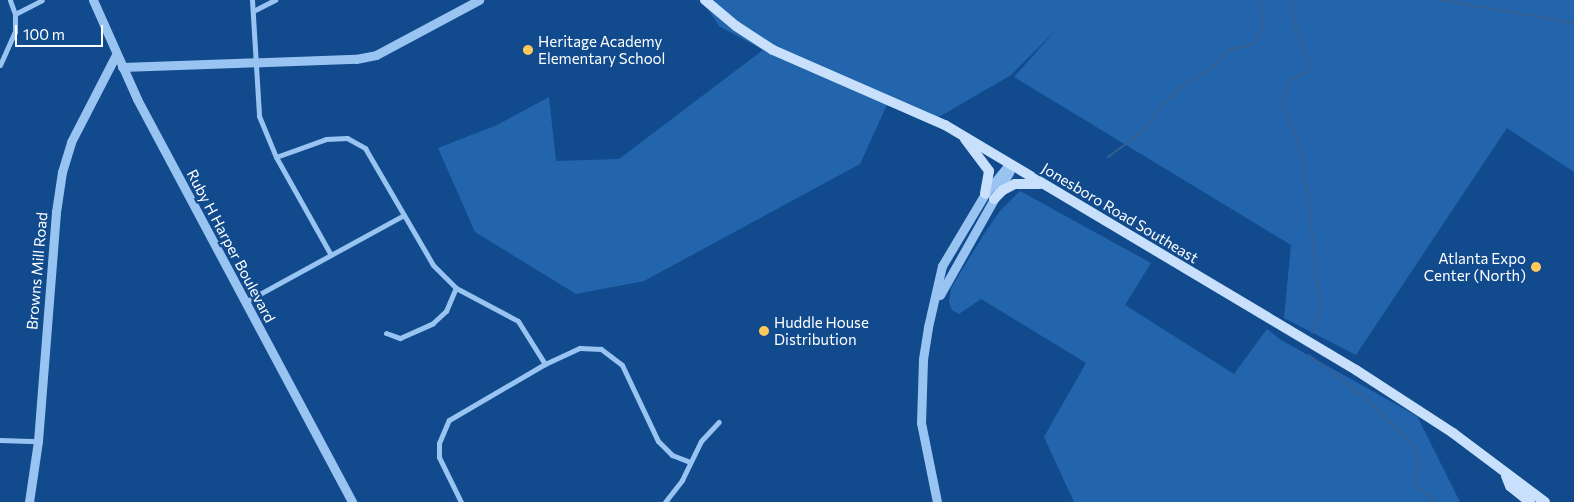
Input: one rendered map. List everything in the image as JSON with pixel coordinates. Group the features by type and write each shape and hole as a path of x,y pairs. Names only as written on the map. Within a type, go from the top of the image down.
{"main road":[{"name":"Jonesboro Road Southeast","path":"705,0 736,26 802,65 926,114 964,136 1405,400 1453,433 1506,476 1517,478 1545,502"},
{"path":"964,136 989,171 989,197 1015,184 1042,184"},
{"name":"Jonesboro Road Southeast","path":"1506,476 1510,486 1530,502"}],"street":[{"path":"0,65 12,41 15,14 11,2 18,0"},
{"path":"15,14 42,0"},
{"name":"Ruby H Harper Boulevard","path":"93,0 122,67 352,502"},
{"path":"252,0 259,116 276,157 331,255"},
{"path":"253,11 275,0"},
{"path":"122,67 376,55 479,0"},
{"name":"Browns Mill Road","path":"29,502 38,441 56,212 62,172 71,142 116,55"},
{"path":"276,157 326,139 353,140 374,158 433,266 456,288 518,321 545,364"},
{"path":"937,502 924,450 920,391 923,359 942,266 969,219 989,197 1011,165"},
{"path":"936,302 979,225 989,197"},
{"path":"245,302 404,215"},
{"path":"969,219 979,225"},
{"path":"386,333 400,338 433,323 451,303 456,288"},
{"path":"461,502 439,457 439,443 445,426 455,414 545,364 580,348 600,349 611,354 628,375 658,441 672,455 690,462"},
{"path":"665,502 676,490 701,441 720,422"},
{"path":"0,440 38,441"}],"shaded area":[{"path":"702,0 1574,0 1574,172 1507,128 1356,355 1284,318 1291,245 1014,77 1056,30 1011,75 932,121 890,98 860,164 644,281 576,294 475,232 438,148 497,125 549,97 556,161 619,159 763,50 719,26"},
{"path":"1020,191 1151,263 1125,305 1234,374 1267,329 1281,340 1417,416 1460,502 1074,502 1044,437 1086,363 981,299 959,314 952,310 949,303 951,288 984,234 1000,211"}],"waterway":[{"path":"1108,157 1141,133 1162,105 1181,87 1217,64 1228,50 1253,44 1262,29 1261,0"},
{"path":"1291,0 1295,25 1309,66 1304,73 1289,81 1282,105 1300,145 1308,196 1320,309 1312,333"},
{"path":"1440,0 1574,23"},
{"path":"1309,355 1364,397 1414,446 1419,462 1416,479 1419,488 1435,502"}],"place":[{"name":"Heritage Academy Elementary School","path":"528,50"},
{"name":"Atlanta Expo Center (North)","path":"1536,267"},
{"name":"Huddle House Distribution","path":"764,331"}]}
